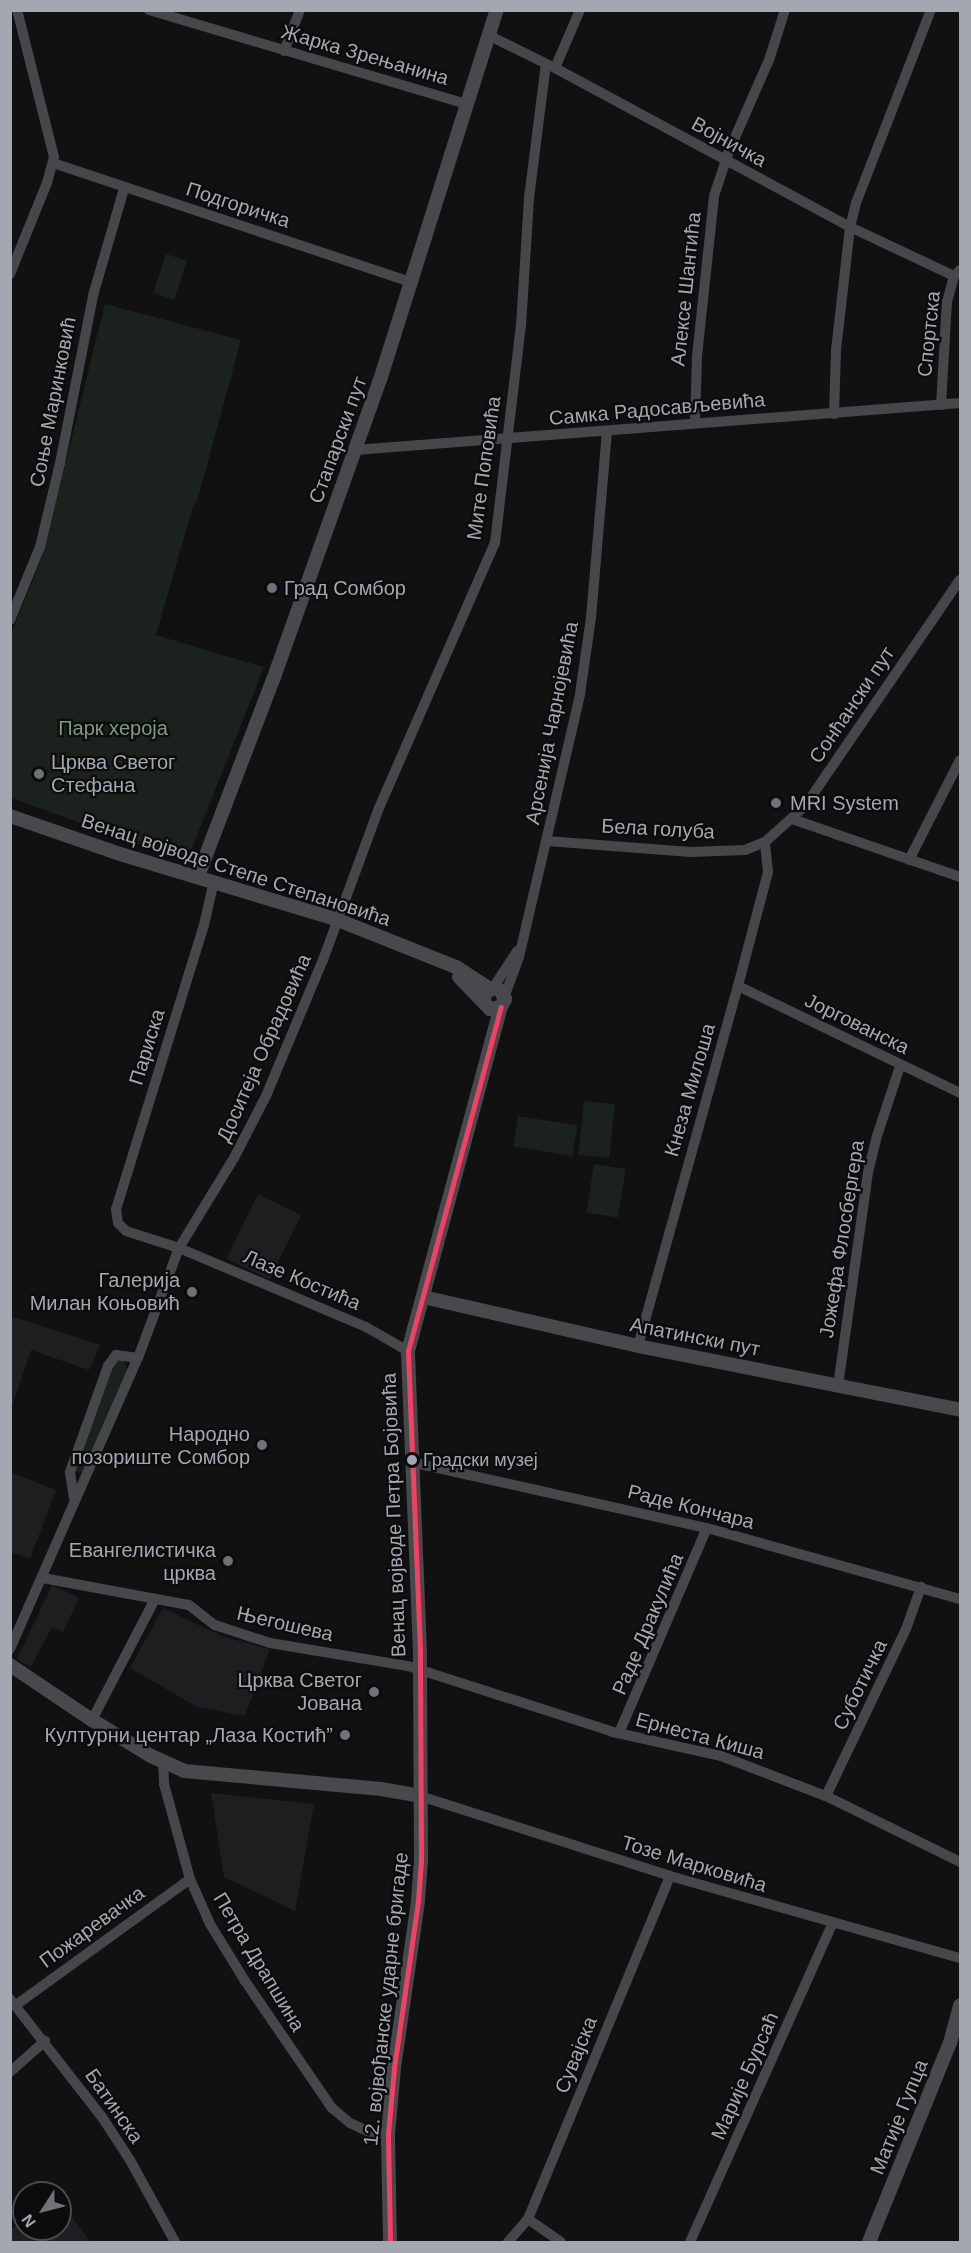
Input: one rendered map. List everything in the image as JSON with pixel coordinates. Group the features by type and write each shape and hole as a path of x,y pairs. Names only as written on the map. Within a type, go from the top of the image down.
{"main road":[{"name":"Стапарски пут","path":"198,876 273,680 355,450 497,10"},
{"name":"Венац војводе Степе Степановића","path":"10,816 120,854 339,920 448,965 452,972 494,998"},
{"name":"Венац војводе Петра Бојовића","path":"420,1797 419,1669 408,1351 486,1063 483,1052 494,998"},
{"name":"Апатински пут","path":"423,1297 638,1346 960,1410"},
{"path":"10,1665 92,1720 163,1762 197,1774 381,1789 420,1797"},
{"name":"12. војвођанске ударне бригаде","path":"390,2242 388,2134 394,2068 418,1901 421,1860 420,1797"},
{"name":"Матије Гупца","path":"869,2242 955,2047 960,2005"}],"street":[{"path":"10,274 53,164 53,145 17,10"},
{"name":"Жарка Зрењанина","path":"149,10 467,104"},
{"path":"284,51 300,10"},
{"name":"Мите Поповића","path":"339,920 379,808 495,543 521,326 529,198 550,66 580,10"},
{"name":"Алексе Шантића","path":"694,423 697,356 714,196 725,161 752,103 785,10"},
{"path":"834,414 836,350 850,227 856,202 931,10"},
{"name":"Војничка","path":"489,35 850,227 957,273"},
{"name":"Подгоричка","path":"53,164 410,282"},
{"name":"Соње Маринковић","path":"10,620 40,547 60,463 94,292 124,189"},
{"name":"Спортска","path":"941,405 947,302 957,273"},
{"name":"Самка Радосављевића","path":"355,450 960,403"},
{"name":"Арсенија Чарнојевића","path":"494,998 521,946 580,694 591,618 607,431"},
{"name":"Сонћански пут","path":"765,842 805,806 960,580"},
{"path":"909,860 960,760"},
{"path":"792,819 960,877"},
{"name":"Бела голуба","path":"547,841 691,852 745,850 765,842"},
{"name":"Кнеза Милоша","path":"638,1346 768,872 765,842"},
{"name":"Париска","path":"118,1223 116,1209 204,925 214,881"},
{"name":"Доситеја Обрадовића","path":"10,1649 43,1578 74,1498 138,1358 178,1248 234,1158 266,1096 339,920"},
{"name":"Јоргованска","path":"738,986 960,1093"},
{"name":"Јожефа Флосбергера","path":"838,1386 868,1172 900,1066"},
{"name":"Лазе Костића","path":"118,1223 126,1231 178,1248 366,1326 408,1351"},
{"path":"74,1498 70,1472 108,1366 116,1355 138,1358"},
{"name":"Раде Кончара","path":"411,1462 708,1528 960,1599"},
{"name":"Раде Дракулића","path":"619,1733 708,1528"},
{"name":"Његошева","path":"43,1578 189,1605 215,1625 270,1643 419,1669"},
{"name":"Суботичка","path":"826,1796 906,1629 921,1587"},
{"path":"92,1720 155,1599"},
{"name":"Ернеста Киша","path":"419,1669 619,1733 721,1756 826,1796 960,1862"},
{"name":"Петра Драпшина","path":"163,1762 164,1784 190,1879 210,1924 245,1981 332,2108 350,2123 369,2132 388,2134"},
{"name":"Тозе Марковића","path":"420,1797 670,1876 960,1958"},
{"name":"Сувајска","path":"508,2242 528,2219 670,1876"},
{"name":"Пожаревачка","path":"13,2002 190,1879"},
{"name":"Марије Бурсаћ","path":"690,2242 833,1923"},
{"name":"Батинска","path":"13,2002 45,2041 113,2134 175,2242"},
{"path":"10,2072 45,2041"},
{"path":"528,2219 561,2242"}],"shaded area":[{"path":"258,1194 301,1215 270,1280 226,1259"},
{"path":"11,1316 100,1345 89,1370 31,1350 11,1410"},
{"path":"10,1472 56,1490 30,1559 11,1552"},
{"path":"52,1585 79,1598 63,1632 52,1627 31,1667 17,1659"},
{"path":"163,1608 224,1637 270,1649 245,1716 197,1707 130,1668"},
{"path":"211,1793 314,1804 295,1911 224,1877"},
{"path":"72,2216 90,2242 11,2242 10,2230 12,2229 12,2241 72,2241"}],"green space":[{"path":"166,254 187,261 174,300 153,293"},
{"name":"Парк хероја","path":"105,304 241,340 198,498 193,506 156,635 264,667 187,861 11,798 10,636 42,558"},
{"path":"584,1101 615,1104 609,1158 578,1155"},
{"path":"518,1116 577,1125 572,1156 513,1147"},
{"path":"594,1164 626,1169 618,1217 586,1212"},
{"path":"117,1360 124,1361 128,1370 83,1472 78,1473 75,1470 110,1366"},
{"path":"11,2240 34,2241 35,2242 11,2242"}],"transit line":[{"path":"390,2242 388,2134 394,2068 418,1901 421,1860 420,1652 408,1351 501,1007"}],"place":[{"name":"Град Сомбор","path":"272,588"},
{"name":"Црква Светог Стефана","path":"39,774"},
{"name":"MRI System","path":"776,803"},
{"name":"Галерија Милан Коњовић","path":"192,1292"},
{"name":"Народно позориште Сомбор","path":"262,1445"},
{"name":"Градски музеј","path":"412,1460"},
{"name":"Евангелистичка црква","path":"228,1561"},
{"name":"Црква Светог Јована","path":"374,1692"},
{"name":"Културни центар „Лаза Костић”","path":"345,1735"}]}
